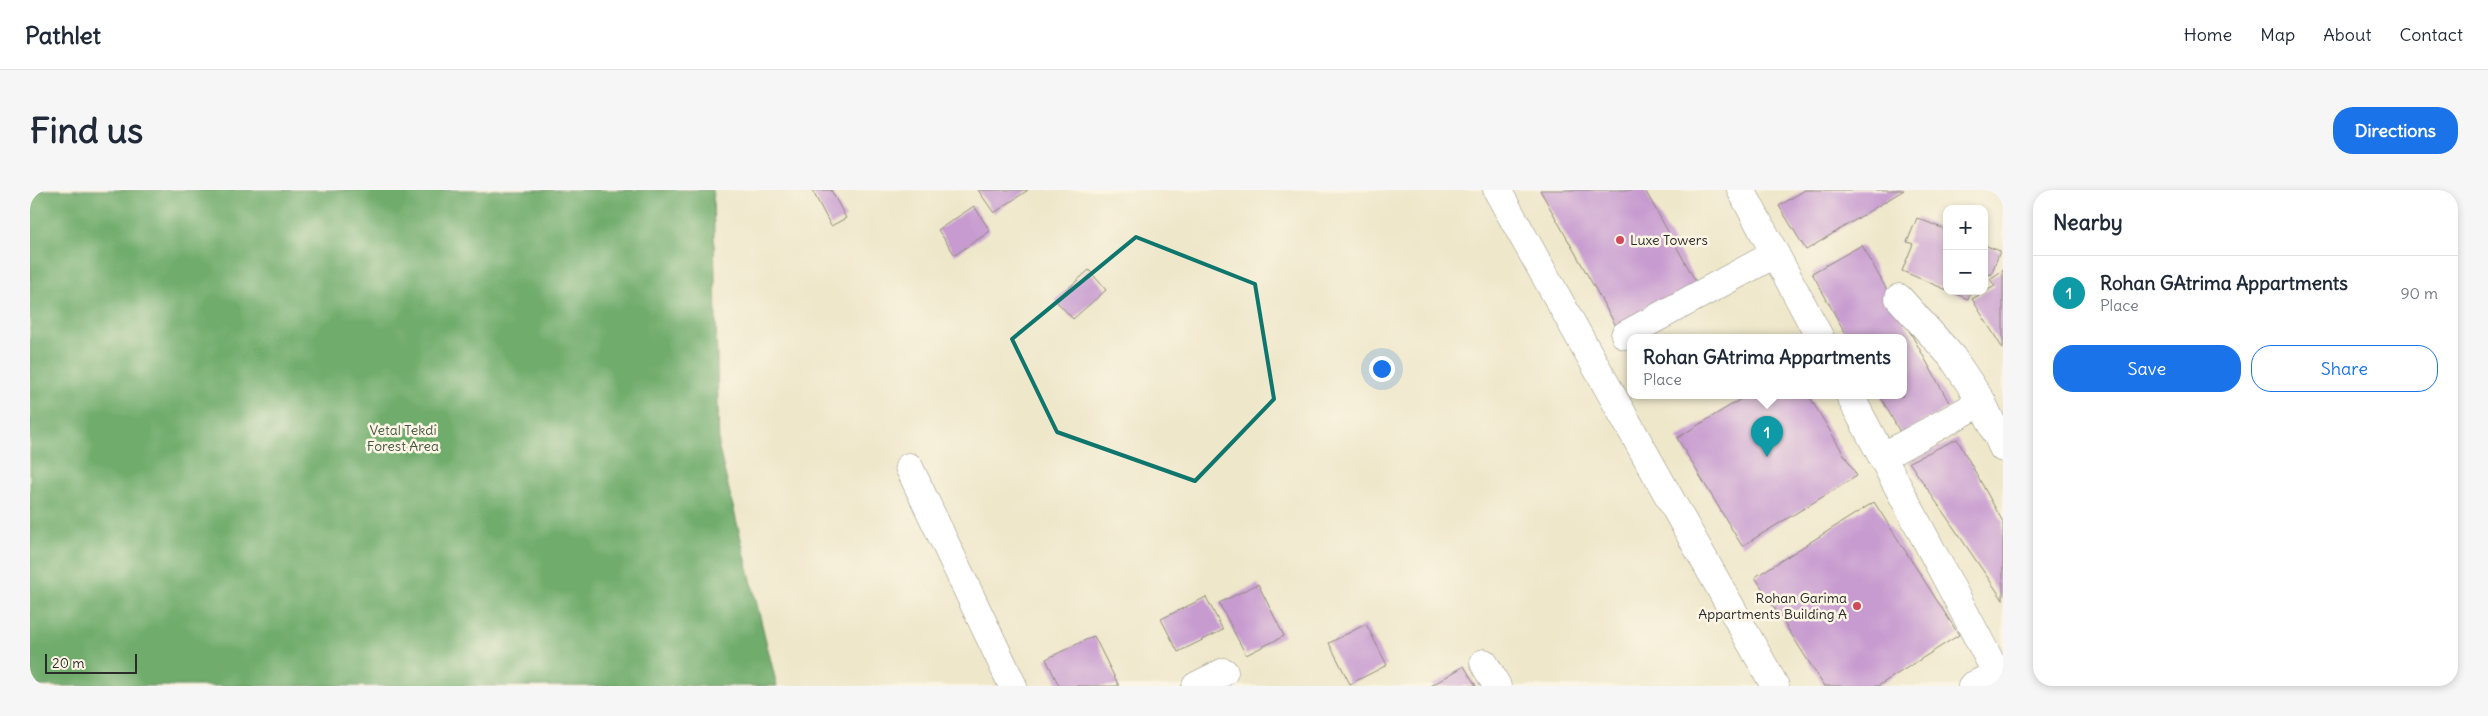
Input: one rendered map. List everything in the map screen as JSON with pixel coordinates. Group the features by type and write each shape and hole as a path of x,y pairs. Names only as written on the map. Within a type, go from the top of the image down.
{"street":[{"path":"1497,190 1775,686"},
{"path":"1741,190 1818,334"},
{"path":"1625,335 1775,254"},
{"path":"1899,298 1952,357 1982,402 2003,448"},
{"path":"1852,399 2000,673 1972,686"},
{"path":"1882,457 1982,402"},
{"path":"909,467 1013,686"},
{"path":"1196,686 1224,672"}],"highlighted area":[{"path":"1136,237 1255,284 1274,399 1195,481 1057,432 1012,339"}],"green space":[{"name":"Vetal Tekdi Forest Area","path":"30,190 713,190 719,449 777,686 30,686"}],"building":[{"path":"812,190 831,190 846,218 831,226"},
{"path":"978,190 1028,190 994,213"},
{"name":"Luxe Towers","path":"1540,190 1645,190 1700,289 1620,333"},
{"path":"1805,190 1904,190 1806,250 1779,206"},
{"path":"974,206 990,231 955,255 938,230"},
{"path":"1917,218 1943,228 1943,288 1902,271 1913,244 1907,242"},
{"path":"1862,245 1951,406 1901,434 1882,399 1907,399 1907,334 1846,334 1812,273"},
{"path":"1988,246 2000,251 1991,275 1988,274"},
{"path":"1089,270 1106,290 1073,319 1055,300"},
{"path":"2003,270 2003,349 1972,299 1979,295 1988,295 1988,290 1995,286 1990,279"},
{"path":"1958,295 1970,295 1968,299"},
{"path":"1741,399 1811,399 1857,476 1742,546 1677,438"},
{"path":"1957,439 2003,522 2003,600 1909,462"},
{"name":"Rohan Garima Appartments Building A","path":"1874,502 1959,635 1878,686 1824,686 1755,577"},
{"path":"1258,584 1284,636 1246,655 1219,603"},
{"path":"1206,597 1223,630 1178,652 1161,619"},
{"path":"1366,624 1387,665 1350,684 1329,643"},
{"path":"1094,636 1119,686 1059,686 1046,659"},
{"path":"1464,666 1476,686 1431,686"}],"place":[{"name":"Luxe Towers","path":"1620,240"},
{"name":"Rohan GAtrima Appartments","path":"1767,457"},
{"name":"Rohan Garima Appartments Building A","path":"1857,606"}]}
